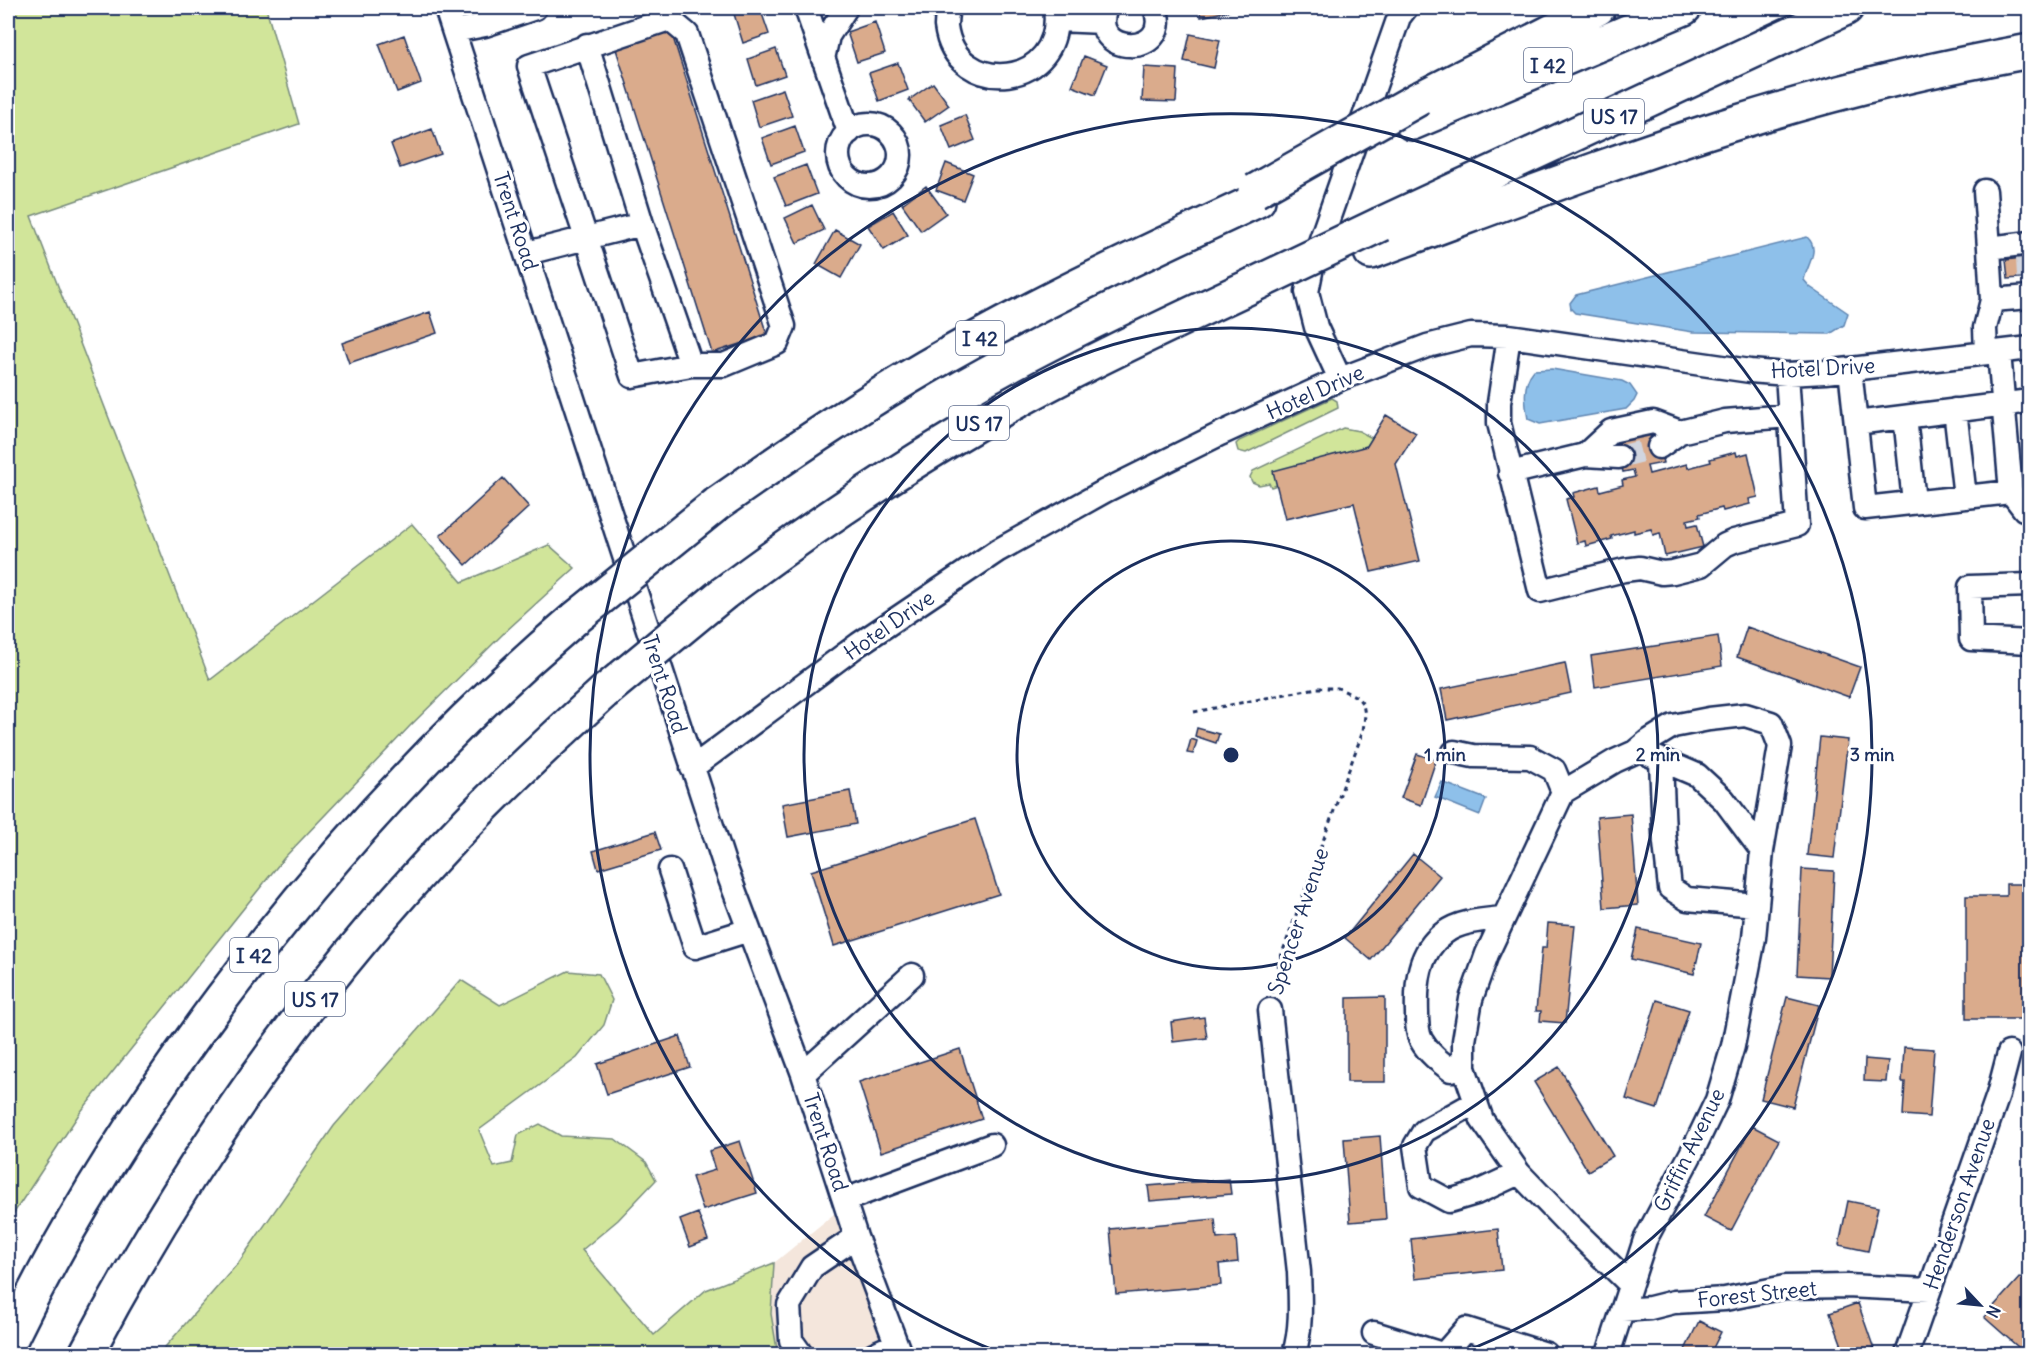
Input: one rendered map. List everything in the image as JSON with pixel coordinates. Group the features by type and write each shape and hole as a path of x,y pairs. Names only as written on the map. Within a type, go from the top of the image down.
{"highway":[{"path":"1416,111 1598,8"},
{"name":"I 42","path":"8,1344 25,1308 74,1221 124,1138 181,1053 259,949 342,848 407,777 525,661 717,504 807,441 926,367 1040,305 1164,244 1416,111 1684,8"},
{"name":"US 17","path":"86,1354 124,1284 220,1127 278,1046 399,897 466,823 534,756 604,692 724,593 867,492 928,453 1031,393 1121,347 1376,238 1846,8"},
{"path":"1376,238 1596,170 1734,123 1904,77 2030,51"}],"street":[{"name":"Trent Road","path":"446,8 724,863 803,1074 856,1237 898,1349"},
{"path":"454,31 485,25 535,8"},
{"path":"806,8 849,132"},
{"path":"823,59 828,36 846,8"},
{"path":"948,8 946,25 948,34 961,59 976,70 994,75 1013,75 1030,68 1044,55 1053,39 1056,14 1105,14 1110,37 1117,43 1134,46 1143,44 1155,31 1158,23 1155,8"},
{"path":"1340,379 1316,327 1307,292 1313,262 1399,17 1406,8"},
{"path":"669,19 687,34 784,326 777,343 724,365 691,365 632,376 529,66 587,45 669,19"},
{"path":"587,45 642,224 691,365"},
{"path":"1985,191 1992,300 1984,328 1992,353 2002,404 2011,492 2024,509 2030,509"},
{"path":"527,253 642,224"},
{"path":"1989,248 2028,269 1992,300"},
{"name":"Hotel Drive","path":"692,768 859,644 997,551 1105,491 1220,434 1340,379 1438,343 1472,335 1509,336 1750,371 1787,374 2030,348"},
{"path":"1509,336 1498,423 1540,591 1624,570 1640,568 1662,573 1701,565 1725,545 1734,541 1797,525 1787,374"},
{"path":"1850,369 1865,508 2011,492"},
{"path":"1856,423 2030,401"},
{"path":"1955,410 1965,497"},
{"path":"1659,447 1680,432 1725,421 1789,416"},
{"path":"1905,417 1914,502"},
{"path":"1585,455 1611,431 1653,422 1680,432"},
{"path":"1510,473 1585,455 1619,457"},
{"path":"2030,585 1970,587 1971,639 2030,642"},
{"name":"Griffin Avenue","path":"1563,792 1673,726 1745,715 1771,723 1780,746 1762,851 1754,938 1734,1046 1717,1100 1645,1240 1608,1354"},
{"path":"1638,749 1697,775 1724,800 1762,851"},
{"path":"1454,752 1473,756 1530,758 1554,770 1563,792 1487,954 1471,999 1464,1041 1464,1068 1482,1120 1519,1173 1630,1284"},
{"path":"1661,761 1664,834 1670,888 1687,899 1757,904"},
{"path":"670,870 695,947 749,930"},
{"path":"1464,1059 1451,1070 1429,1051 1420,1039 1416,995 1420,966 1431,947 1446,931 1473,921 1503,918"},
{"path":"803,1074 912,975"},
{"name":"Spencer Avenue","path":"1270,1010 1299,1272 1298,1342 1294,1354"},
{"name":"Henderson Avenue","path":"1907,1354 1998,1095 2009,1053"},
{"path":"1476,1102 1424,1131 1415,1146 1421,1186 1449,1201 1519,1173"},
{"path":"845,1200 992,1144"},
{"path":"801,1354 791,1340 789,1305 812,1267 856,1237"},
{"name":"Forest Street","path":"1622,1310 1650,1308 1674,1302 1725,1299 1785,1287 1847,1286 1929,1290"},
{"path":"1374,1333 1443,1354 1466,1329 1546,1354"},
{"path":"874,1354 898,1349"}],"path":[{"name":"Spencer Avenue","path":"1194,712 1317,688 1338,688 1351,692 1363,704 1365,715 1363,731 1280,959 1272,990 1270,1010"}],"shaded area":[{"path":"840,1209 891,1354 773,1354 776,1345 771,1314 774,1263"}],"green space":[{"path":"8,8 266,8 299,124 31,216 210,680 412,524 462,582 549,545 575,568 505,632 410,726 284,858 79,1114 8,1222"},
{"path":"1332,398 1337,401 1338,408 1246,453 1238,451 1236,444 1239,441"},
{"path":"1343,428 1359,431 1372,438 1367,446 1277,485 1271,487 1269,483 1259,485 1252,482 1250,477 1253,471"},
{"path":"568,971 599,974 612,1000 604,1025 577,1058 479,1130 494,1167 512,1163 518,1135 540,1124 561,1136 615,1139 646,1162 656,1180 618,1220 582,1250 654,1335 706,1290 774,1263 771,1314 777,1349 775,1354 159,1354 239,1262 334,1126 461,980 500,1005"}],"water":[{"path":"1807,237 1813,247 1813,252 1804,280 1810,287 1848,313 1844,325 1830,334 1693,332 1575,313 1571,309 1570,303 1576,295"},
{"path":"1552,369 1622,381 1630,385 1637,395 1626,409 1540,424 1528,419 1525,400 1526,387 1534,370"},
{"path":"1442,782 1486,799 1480,815 1435,797"}],"building":[{"path":"760,8 769,34 743,43 734,14"},
{"path":"1199,8 1237,8 1237,9 1201,17"},
{"path":"875,22 885,53 857,62 847,32"},
{"path":"670,28 767,335 712,353 615,46"},
{"path":"1190,34 1220,40 1214,68 1184,61"},
{"path":"404,35 421,83 397,92 379,44"},
{"path":"776,49 785,75 756,85 748,59"},
{"path":"1084,56 1107,65 1095,95 1072,86"},
{"path":"898,63 908,90 879,101 869,73"},
{"path":"1144,67 1178,69 1176,102 1142,101"},
{"path":"933,83 949,105 925,122 909,100"},
{"path":"783,89 792,116 759,127 751,100"},
{"path":"965,115 975,140 951,150 941,125"},
{"path":"795,126 804,152 771,164 762,138"},
{"path":"432,129 441,154 400,168 391,144"},
{"path":"946,163 973,174 963,200 936,190"},
{"path":"806,165 817,194 786,206 774,177"},
{"path":"926,186 946,213 921,231 902,204"},
{"path":"812,205 824,230 797,243 785,218"},
{"path":"893,211 908,235 884,250 868,226"},
{"path":"835,230 860,244 841,278 816,264"},
{"path":"2030,257 2030,277 2008,279 2006,260"},
{"path":"430,312 437,333 349,363 342,343"},
{"path":"1386,415 1416,433 1396,464 1420,561 1371,572 1354,503 1285,519 1273,471 1367,446"},
{"path":"1656,432 1663,463 1647,466 1649,474 1687,464 1688,468 1736,452 1737,456 1748,453 1758,497 1749,499 1750,504 1723,511 1722,508 1687,520 1688,526 1697,524 1703,547 1665,556 1660,533 1653,535 1651,529 1634,533 1634,530 1611,536 1612,539 1586,546 1585,541 1577,543 1566,499 1574,497 1573,493 1599,486 1600,491 1623,485 1622,480 1635,477 1633,470 1623,472 1616,442"},
{"path":"503,478 529,507 466,565 440,536"},
{"path":"1747,627 1860,667 1849,697 1737,657"},
{"path":"1718,636 1722,666 1595,687 1591,656"},
{"path":"1565,663 1571,693 1447,720 1441,689"},
{"path":"1197,728 1219,734 1216,743 1195,736"},
{"path":"1820,737 1848,740 1834,858 1807,855"},
{"path":"1191,739 1197,741 1193,754 1187,753"},
{"path":"1417,754 1436,760 1421,805 1401,798"},
{"path":"850,791 856,824 788,837 782,804"},
{"path":"1631,814 1638,905 1604,908 1597,817"},
{"path":"975,819 999,894 834,946 811,871"},
{"path":"655,832 661,850 598,869 593,851"},
{"path":"1413,854 1440,876 1371,960 1345,938"},
{"path":"1802,869 1834,871 1829,977 1797,975"},
{"path":"2006,884 2030,884 2030,1019 1966,1019 1966,896 2006,896"},
{"path":"1548,923 1575,925 1565,1023 1540,1021 1541,1011 1536,1011 1542,948 1546,948"},
{"path":"1638,929 1701,943 1694,974 1631,959"},
{"path":"1385,997 1385,1082 1347,1082 1347,998"},
{"path":"1787,997 1819,1005 1793,1107 1761,1099"},
{"path":"1657,1000 1689,1010 1657,1109 1626,1099"},
{"path":"1204,1017 1207,1038 1173,1042 1171,1022"},
{"path":"680,1036 690,1067 607,1094 597,1064"},
{"path":"1904,1047 1934,1049 1929,1117 1903,1115"},
{"path":"960,1049 982,1119 881,1152 859,1082"},
{"path":"1865,1059 1888,1061 1886,1082 1864,1081"},
{"path":"1559,1067 1613,1156 1588,1171 1534,1082"},
{"path":"1752,1126 1779,1140 1731,1231 1704,1217"},
{"path":"1380,1136 1386,1219 1350,1222 1344,1139"},
{"path":"740,1141 757,1193 703,1210 692,1177 715,1170 709,1151"},
{"path":"1229,1179 1231,1194 1150,1201 1148,1186"},
{"path":"1848,1201 1878,1207 1868,1251 1839,1245"},
{"path":"698,1213 708,1240 690,1247 680,1220"},
{"path":"1215,1219 1217,1239 1236,1237 1238,1262 1219,1264 1221,1285 1116,1294 1110,1229"},
{"path":"1498,1229 1502,1270 1415,1279 1411,1239"},
{"path":"2020,1277 2030,1286 2030,1351 2026,1354 1984,1317"},
{"path":"1858,1303 1874,1349 1860,1354 1845,1354 1830,1313"},
{"path":"1699,1321 1721,1332 1710,1354 1683,1354"}],"tunnel":[{"path":"2027,258 2028,277"},
{"path":"1619,457 1659,447"}]}
